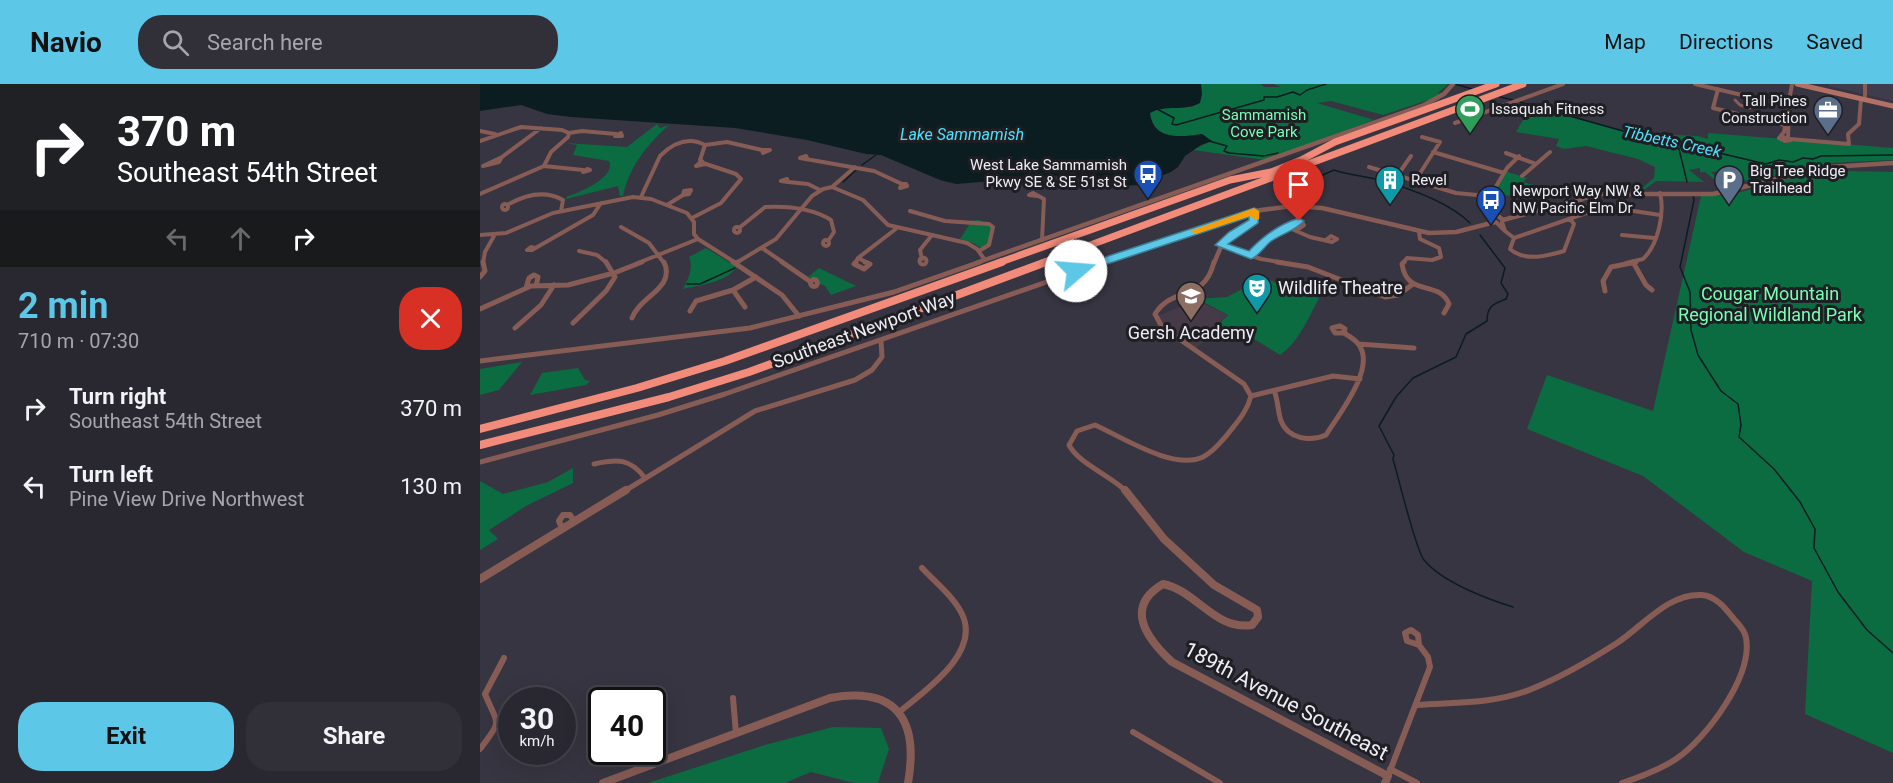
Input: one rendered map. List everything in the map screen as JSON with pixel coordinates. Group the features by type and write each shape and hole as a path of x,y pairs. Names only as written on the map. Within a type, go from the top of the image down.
{"highway":[{"path":"480,429 637,388 770,346 1230,180 1271,172 1301,160 1335,142 1495,84"},
{"path":"1495,96 1523,84"},
{"path":"480,445 669,397 749,372 1454,110 1533,84"}],"main road":[{"path":"1797,84 1893,105"},
{"path":"1812,84 1863,98"}],"street":[{"path":"1455,123 1563,84"},
{"path":"1695,84 1789,106"},
{"path":"1792,84 1781,136 1849,144 1848,134 1859,124 1865,84"},
{"path":"480,362 742,330 904,289 1424,105 1441,96 1453,85"},
{"path":"1718,89 1713,108 1784,125"},
{"path":"1735,100 1740,105 1750,108"},
{"path":"1789,106 1789,138"},
{"path":"502,156 541,128"},
{"path":"480,141 512,129 541,128 569,133 586,131 616,134"},
{"path":"480,131 495,134"},
{"path":"544,166 551,152 568,137 569,133"},
{"path":"1415,181 1440,142 1422,137"},
{"path":"641,197 660,156 676,142 695,140 705,145 724,142 762,150"},
{"path":"692,218 721,203 741,179 736,174 703,163 705,145"},
{"path":"1433,152 1504,173"},
{"path":"1522,176 1550,152"},
{"path":"1506,153 1536,164"},
{"path":"1397,176 1411,156"},
{"path":"1369,167 1460,194 1477,195 1494,190 1504,173 1519,156"},
{"path":"807,158 879,172 902,184"},
{"name":"Southeast Newport Way","path":"480,462 669,411 881,341 1076,271 1254,211 1292,206 1322,208 1419,231 1447,233 1482,226 1497,219 1575,199 1584,200 1620,192 1685,194 1720,192 1829,167 1893,162"},
{"path":"480,194 544,166 583,170"},
{"path":"736,263 781,235 800,210 820,190 832,187 855,167"},
{"path":"788,182 812,185 820,190"},
{"path":"832,187 857,196 872,207 882,221 897,228 964,242 979,251 985,260"},
{"path":"1605,291 1603,281 1608,267 1613,264 1633,262 1647,256 1652,250 1663,206 1660,193"},
{"path":"508,204 532,195 552,195 562,200 561,211"},
{"path":"667,205 683,195"},
{"path":"1477,195 1505,231 1514,238"},
{"path":"1038,196 1044,199 1042,240"},
{"path":"480,236 494,236 561,211 601,202 641,197 667,205 692,218 694,234 698,239 794,305 799,316"},
{"path":"1514,238 1592,211 1584,200"},
{"path":"535,248 593,215 601,202"},
{"path":"739,228 765,207 800,210 820,214 831,220 834,232 828,241"},
{"path":"1627,210 1660,215"},
{"path":"910,211 956,222 977,220 991,224 993,227 989,245 979,251"},
{"path":"1254,211 1254,221 1232,234 1220,245 1207,281 1159,307 1155,317 1162,327 1244,384 1251,396 1275,393 1329,376 1347,375 1360,379"},
{"path":"1514,238 1510,249 1523,257 1564,251 1574,224 1570,219"},
{"path":"1291,227 1296,221 1302,222 1304,225 1297,230"},
{"path":"621,227 645,238 668,268 668,275 659,288 634,311 632,318"},
{"path":"1251,255 1264,242 1284,228 1291,227 1314,238 1326,240"},
{"path":"858,258 897,228"},
{"path":"1419,231 1420,239 1439,248 1442,255 1435,260 1413,257 1403,261 1402,272 1413,284 1446,296 1449,304 1444,313"},
{"path":"922,259 920,250 932,235"},
{"path":"1622,235 1654,238"},
{"path":"482,276 483,254 494,236"},
{"path":"480,309 526,288 579,283 614,273 698,239"},
{"path":"1220,245 1251,255 1308,267 1385,297 1398,295 1413,284"},
{"path":"762,248 811,282"},
{"path":"573,323 610,288 614,280 614,273 600,256 579,251"},
{"path":"1633,262 1646,285 1652,290"},
{"path":"526,288 529,278 536,275 538,277 536,286"},
{"path":"690,311 696,302 733,290 756,277"},
{"path":"515,328 541,305 554,285"},
{"path":"733,290 745,307"},
{"path":"1275,393 1282,423 1287,430 1307,439 1322,437 1331,428 1360,379 1364,361 1359,345 1344,333"},
{"path":"480,579 760,408 834,390 856,381 873,368 881,358 883,349 881,341"},
{"path":"1359,345 1414,348"},
{"name":"189th Avenue Southeast","path":"1251,396 1251,404 1243,416 1216,448 1204,457 1191,461 1174,460 1095,425 1082,428 1069,442 1071,452 1114,479 1164,539 1214,585 1254,607 1258,613 1255,622 1244,627 1232,624 1204,609 1171,584 1158,586 1147,596 1142,609 1143,626 1150,641 1172,662 1388,776 1417,783"},
{"path":"594,464 618,459 630,461 645,477"},
{"path":"899,712 954,662 964,644 965,625 961,613 922,568"},
{"path":"1417,705 1479,702 1515,695 1545,682 1633,632 1671,601 1701,595 1717,602 1745,634 1746,651 1731,696 1706,732 1693,746 1676,759 1622,783"},
{"path":"1388,776 1430,667 1428,657 1419,645"},
{"path":"480,748 495,730 496,712 488,703 485,694 504,658"},
{"path":"603,783 830,698 850,694 876,697 892,705 899,712 909,731 912,743 908,783"},
{"path":"733,698 736,733"},
{"path":"1132,732 1220,783"}],"shaded area":[{"path":"1829,84 1893,84 1893,101 1829,86"},
{"name":"Gersh Academy","path":"1196,300 1227,315 1214,328 1213,334 1196,348 1163,325 1158,316"}],"green space":[{"name":"Sammamish Cove Park","path":"1179,84 1261,84 1264,87 1281,87 1273,84 1448,84 1438,93 1440,94 1437,97 1383,115 1331,101 1317,103 1374,120 1265,160 1193,150 1211,141 1202,134 1178,136 1162,133 1157,129 1150,113 1159,108 1193,107"},
{"path":"1531,106 1628,133 1698,136 1708,139 1708,133 1893,148 1893,160 1830,163 1752,181 1753,183 1750,184 1739,175 1732,176 1726,171 1711,172 1719,180 1715,180 1705,172 1700,172 1700,168 1689,170 1704,182 1656,181 1644,190 1641,189 1654,178 1655,167 1638,159 1586,146 1564,149 1556,146 1559,139 1516,132"},
{"path":"657,124 660,128 669,125 653,140 634,166 623,196 620,196 618,186 566,199 595,184 610,167 609,161 573,155 577,145 565,143 627,147"},
{"path":"1505,171 1527,178 1523,182 1533,185 1536,191 1490,196 1487,193 1492,191"},
{"name":"Cougar Mountain Regional Wildland Park","path":"1848,171 1893,172 1893,753 1805,714 1812,581 1744,552 1643,476 1527,429 1547,375 1653,411 1701,196 1737,193 1799,176"},
{"path":"979,220 992,226 989,245 983,249 960,239 969,225 961,222"},
{"path":"706,248 737,267 720,279 683,289 691,269 689,257"},
{"path":"819,268 856,286 831,295 825,286 820,284 820,280 808,277"},
{"path":"1264,278 1319,298 1298,337 1280,355 1248,335 1244,337 1229,327 1224,331 1216,327 1228,315 1205,303 1197,302 1197,299 1227,297"},
{"path":"522,362 499,390 480,395 480,369"},
{"path":"578,368 585,380 590,381 586,385 530,395 542,373"},
{"path":"573,468 573,483 526,506 489,530 498,539 480,550 480,481 503,494 548,482"},
{"path":"833,727 881,728 889,749 878,783 854,783 811,772 785,783 648,783 765,745"}],"water":[{"name":"Lake Sammamish","path":"480,84 1201,84 1200,103 1150,113 1152,122 1162,133 1178,136 1202,134 1212,141 1201,145 1185,156 1178,167 1171,172 1139,185 1123,186 1088,176 1072,179 1055,176 956,184 940,180 881,155 735,128 571,117 547,114 521,105 480,111"}],"waterway":[{"name":"Tibbetts Creek","path":"1157,109 1174,118 1172,124 1176,125 1264,100 1264,97 1277,97 1293,92 1300,95 1307,90 1326,84"},
{"name":"Tibbetts Creek","path":"1455,84 1472,89"},
{"name":"Tibbetts Creek","path":"1500,97 1513,100"},
{"name":"Tibbetts Creek","path":"1520,102 1623,131 1693,144 1719,153 1766,164 1779,160 1793,162 1803,158 1813,159 1821,156 1893,155"},
{"path":"1209,141 1227,146 1224,151 1229,153 1264,156 1278,153"},
{"path":"1678,145 1687,182"},
{"path":"862,165 876,155"},
{"path":"843,182 856,170"},
{"path":"1307,176 1311,180 1334,170 1380,180 1440,203 1470,223"},
{"path":"1693,195 1694,200 1680,267 1690,292 1691,330 1698,355 1721,391 1738,404 1741,425 1739,437 1774,469 1800,502 1815,529 1814,548 1838,592 1867,630 1893,653"},
{"path":"1480,235 1505,268 1501,283 1508,294 1506,299 1492,306 1488,312 1487,321 1466,334 1456,357 1413,378 1396,397 1379,426 1394,455 1393,459 1407,512 1416,543 1424,560 1442,576 1453,582 1513,607"},
{"path":"687,284 700,284 735,268"}],"slow traffic":[{"path":"1196,231 1254,211 1255,216"}],"place":[{"name":"Issaquah Fitness","path":"1470,134"},
{"name":"Tall Pines Construction","path":"1828,136"},
{"name":"West Lake Sammamish Pkwy SE & SE 51st St","path":"1148,200"},
{"name":"Revel","path":"1390,206"},
{"name":"Big Tree Ridge Trailhead","path":"1729,206"},
{"name":"Newport Way NW & NW Pacific Elm Dr","path":"1491,226"},
{"name":"Wildlife Theatre","path":"1257,314"},
{"name":"Gersh Academy","path":"1191,322"}],"route":[{"path":"1076,271 1254,211 1254,221 1232,234 1220,245 1251,255 1264,242 1299,221"}]}
